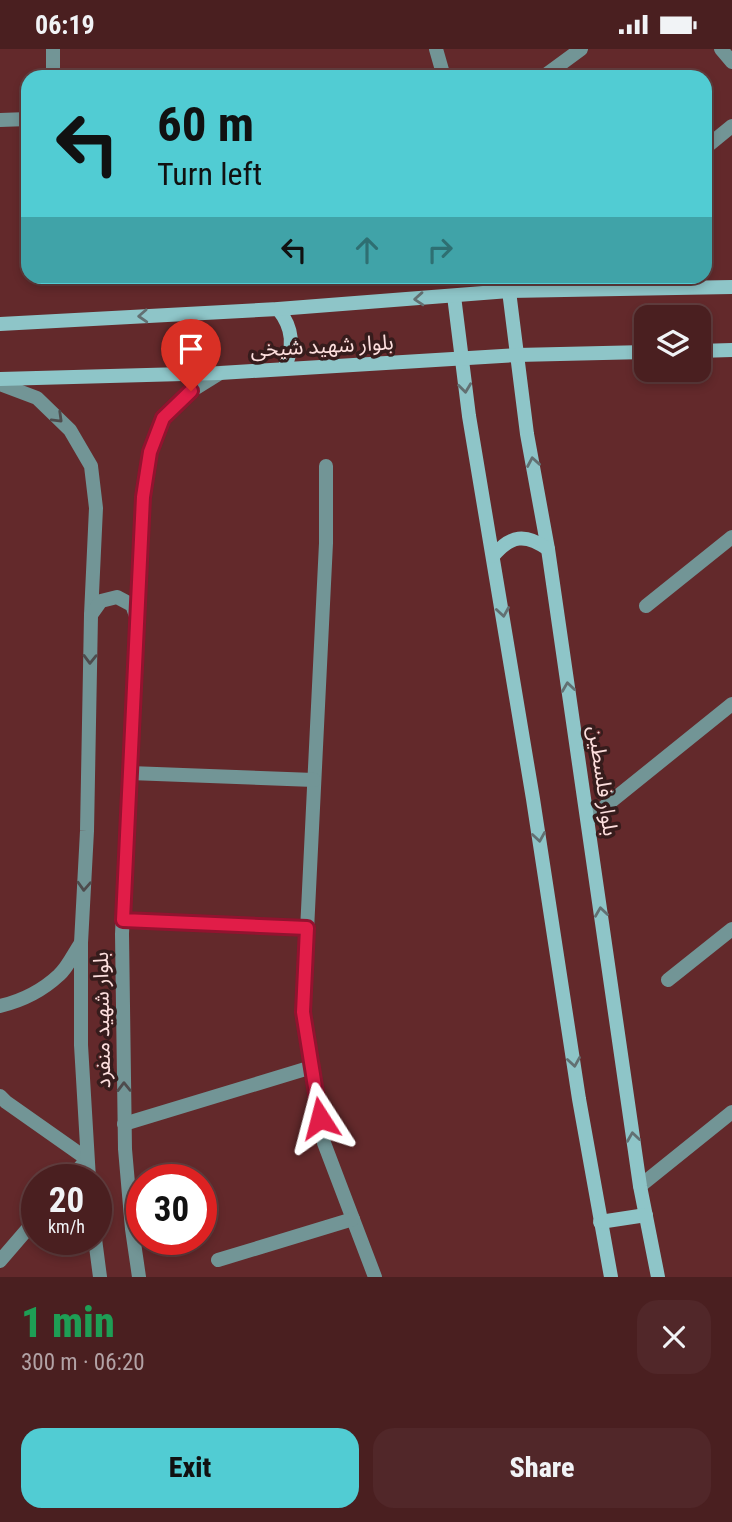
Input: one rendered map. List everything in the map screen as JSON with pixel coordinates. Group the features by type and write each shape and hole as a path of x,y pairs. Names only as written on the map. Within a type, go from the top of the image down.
{"main road":[{"name":"بلوار شهید شیخی","path":"0,324 278,309 454,296 507,284 732,287"},
{"name":"بلوار فلسطین","path":"507,284 640,1186 658,1277"},
{"path":"454,296 469,416 494,556 577,1086 611,1277"},
{"path":"278,309 288,321 291,338 290,354 284,369"},
{"path":"711,351 732,350"},
{"name":"بلوار شهید شیخی","path":"0,379 220,373 517,355 634,352"},
{"path":"494,556 504,544 519,538 535,540 548,549"},
{"path":"600,1222 646,1215"}],"street":[{"path":"52,49 53,70"},
{"path":"436,49 442,70"},
{"path":"552,70 580,49"},
{"path":"721,49 732,62"},
{"path":"0,120 21,119"},
{"path":"712,142 732,126"},
{"name":"بلوار شهید منفرد","path":"139,1277 132,1229 124,1124 123,920 143,497 150,452 163,418 191,391 220,373"},
{"name":"بلوار شهید منفرد","path":"0,384 37,398 70,430 92,466 96,508 87,831 81,943 81,1045 88,1164"},
{"path":"326,466 326,543 303,1012 324,1143 376,1277"},
{"path":"646,606 732,537"},
{"path":"91,615 101,601 117,597 132,605 137,621"},
{"path":"588,820 731,707"},
{"path":"130,773 314,780"},
{"path":"123,920 307,928"},
{"path":"668,980 732,929"},
{"path":"0,1006 16,1003 60,975 81,943"},
{"path":"124,1124 312,1067"},
{"path":"0,1095 87,1159 83,1164"},
{"path":"640,1186 732,1112"},
{"path":"218,1260 353,1219"},
{"path":"0,1261 21,1237"},
{"path":"97,1255 100,1277"}],"route":[{"path":"191,391 163,418 150,452 143,497 123,920 307,928 303,1012 320,1118"}]}
